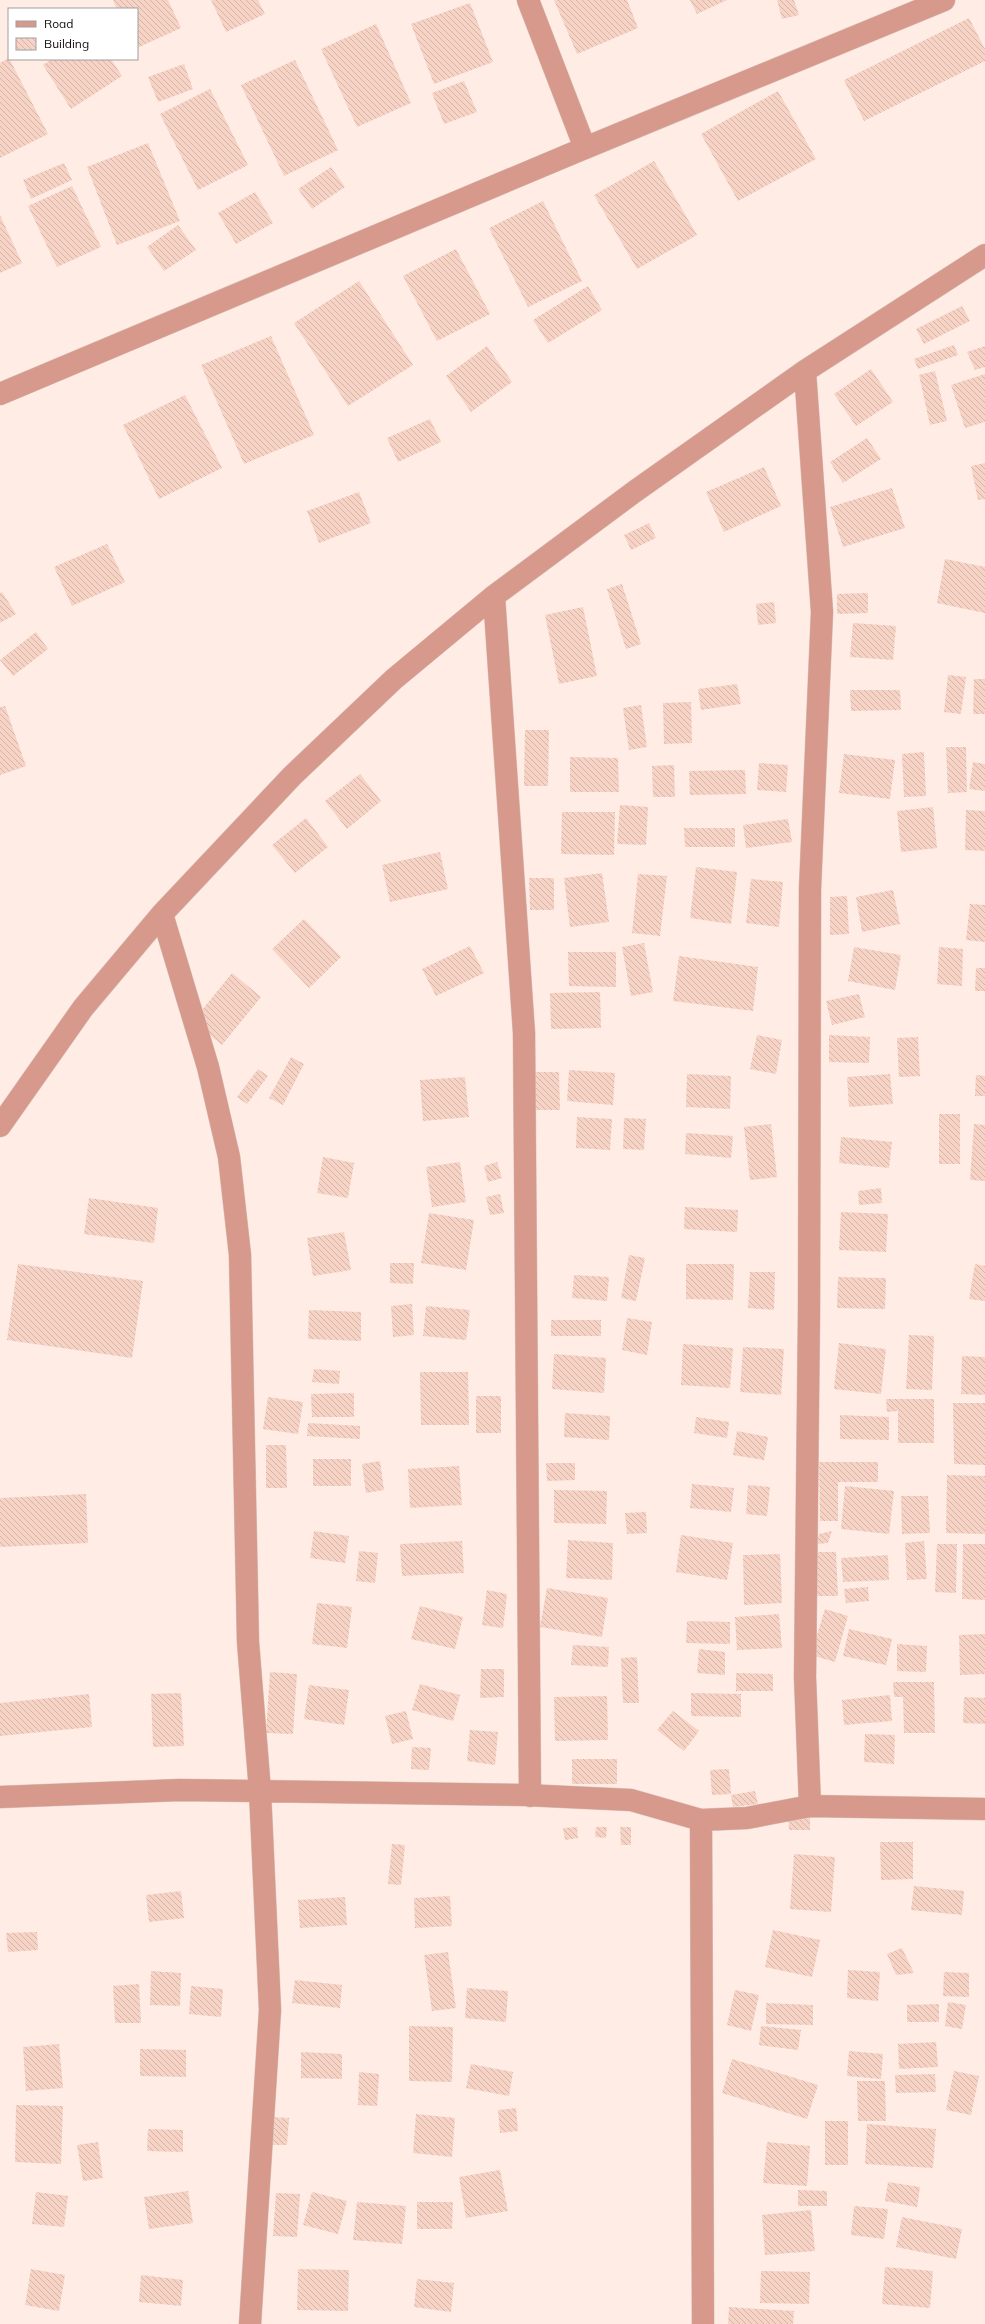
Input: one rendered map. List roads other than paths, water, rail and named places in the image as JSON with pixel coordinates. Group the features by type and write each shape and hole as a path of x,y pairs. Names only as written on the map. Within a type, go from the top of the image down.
{"street":[{"path":"528,0 585,148"},
{"path":"0,394 585,148 944,0"},
{"path":"0,1126 83,1008 162,914 292,776 347,722 394,679 494,596 634,492 805,371 985,255"},
{"path":"805,371 822,612 810,889 809,1311 805,1677 810,1806"},
{"path":"494,596 524,1033 530,1796"},
{"path":"162,914 208,1067 229,1157 240,1255 248,1642 260,1791 270,2010 250,2324"},
{"path":"0,1797 180,1790 530,1796 631,1800 701,1820 747,1818 810,1806 985,1809"},
{"path":"701,1820 703,2324"}]}
